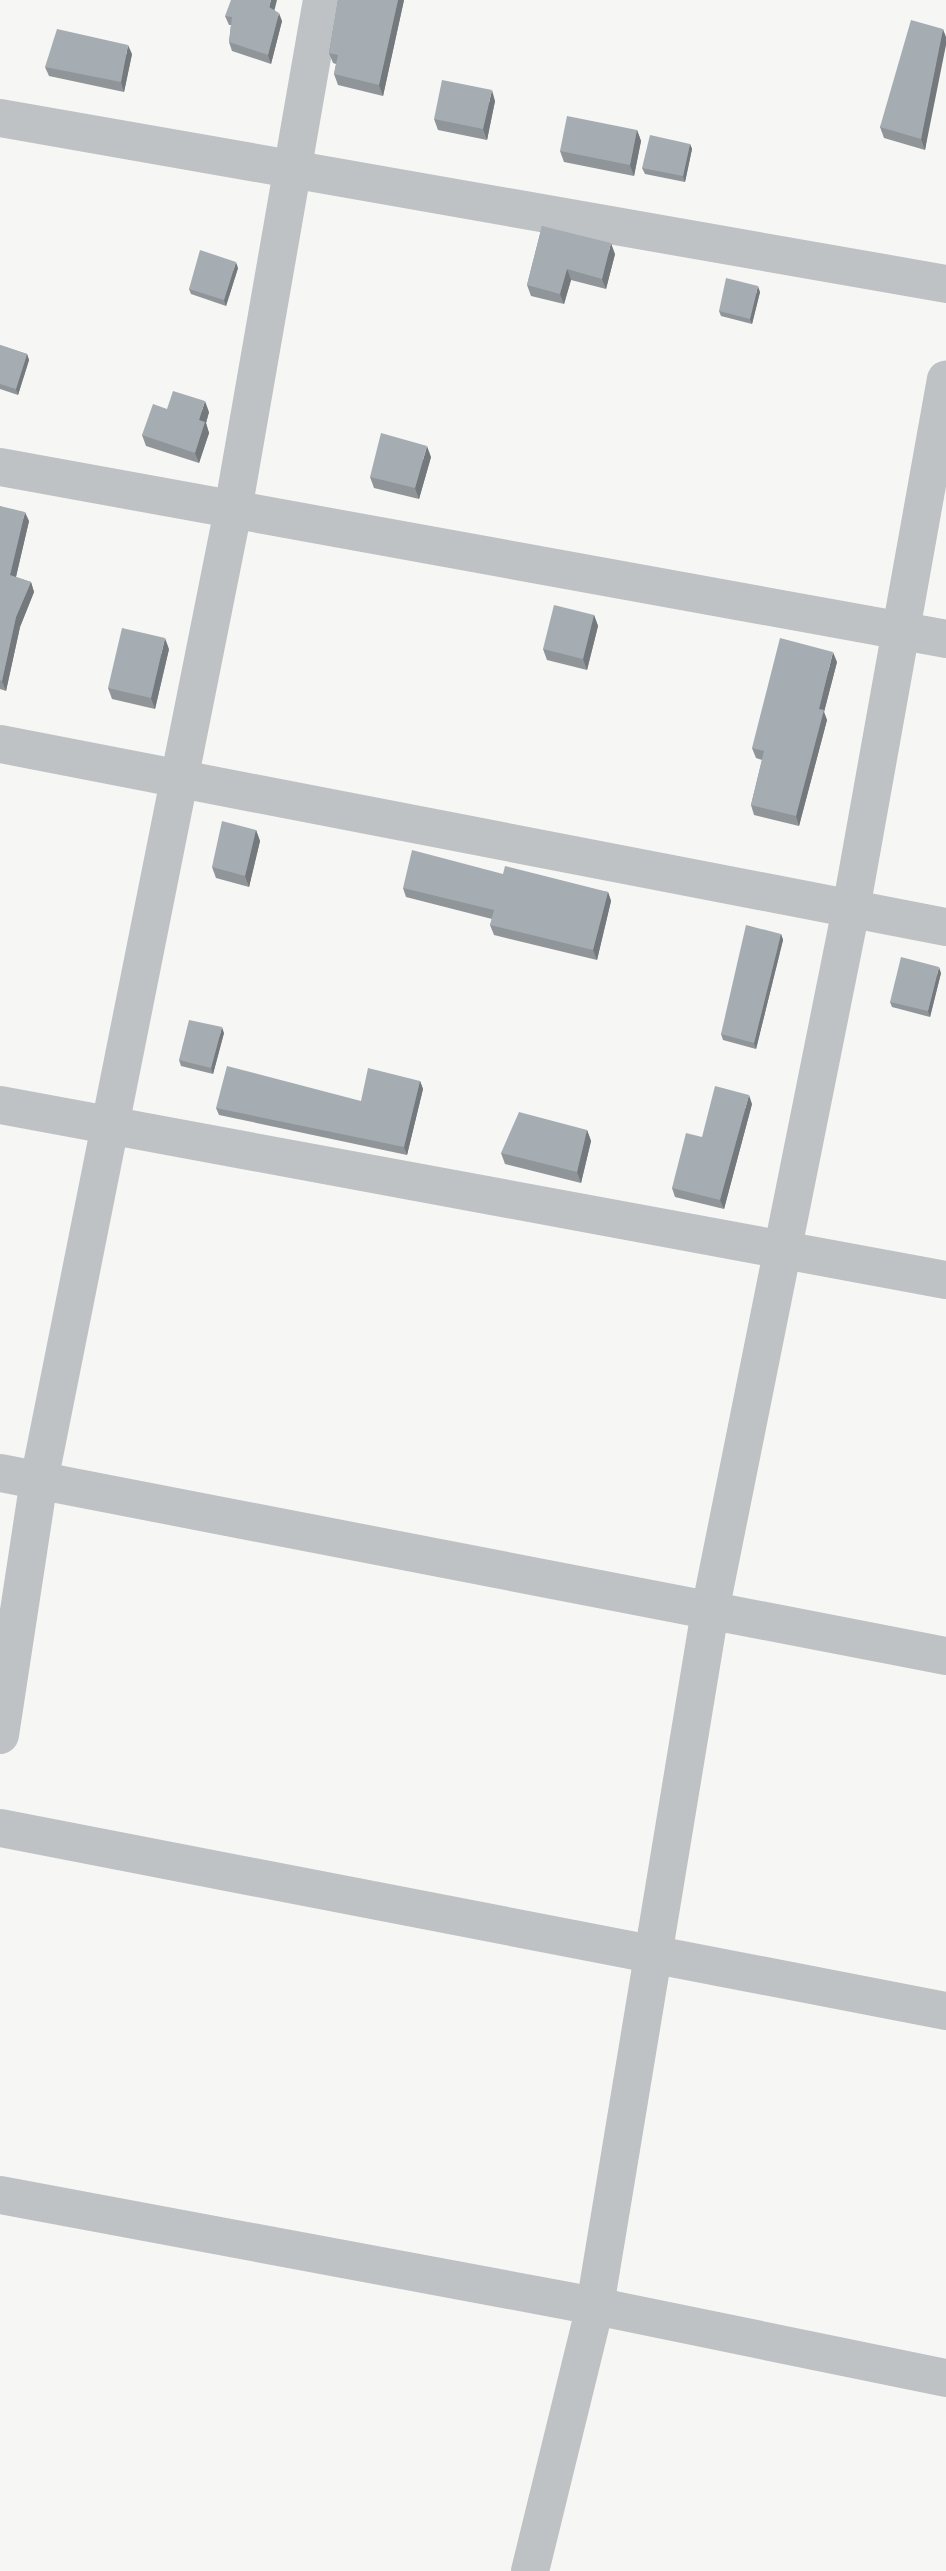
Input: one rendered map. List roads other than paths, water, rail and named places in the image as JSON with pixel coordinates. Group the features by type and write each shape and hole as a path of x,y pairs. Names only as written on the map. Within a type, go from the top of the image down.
{"street":[{"path":"0,1735 39,1481 233,510 322,0"},
{"path":"0,118 946,284"},
{"path":"530,2571 595,2306 650,1953 710,1611 851,909 898,630 946,379"},
{"path":"0,467 946,639"},
{"path":"0,744 177,781 946,928"},
{"path":"0,1105 946,1280"},
{"path":"0,1474 946,1656"},
{"path":"0,1828 946,2011"},
{"path":"0,2194 595,2306 946,2378"}]}
